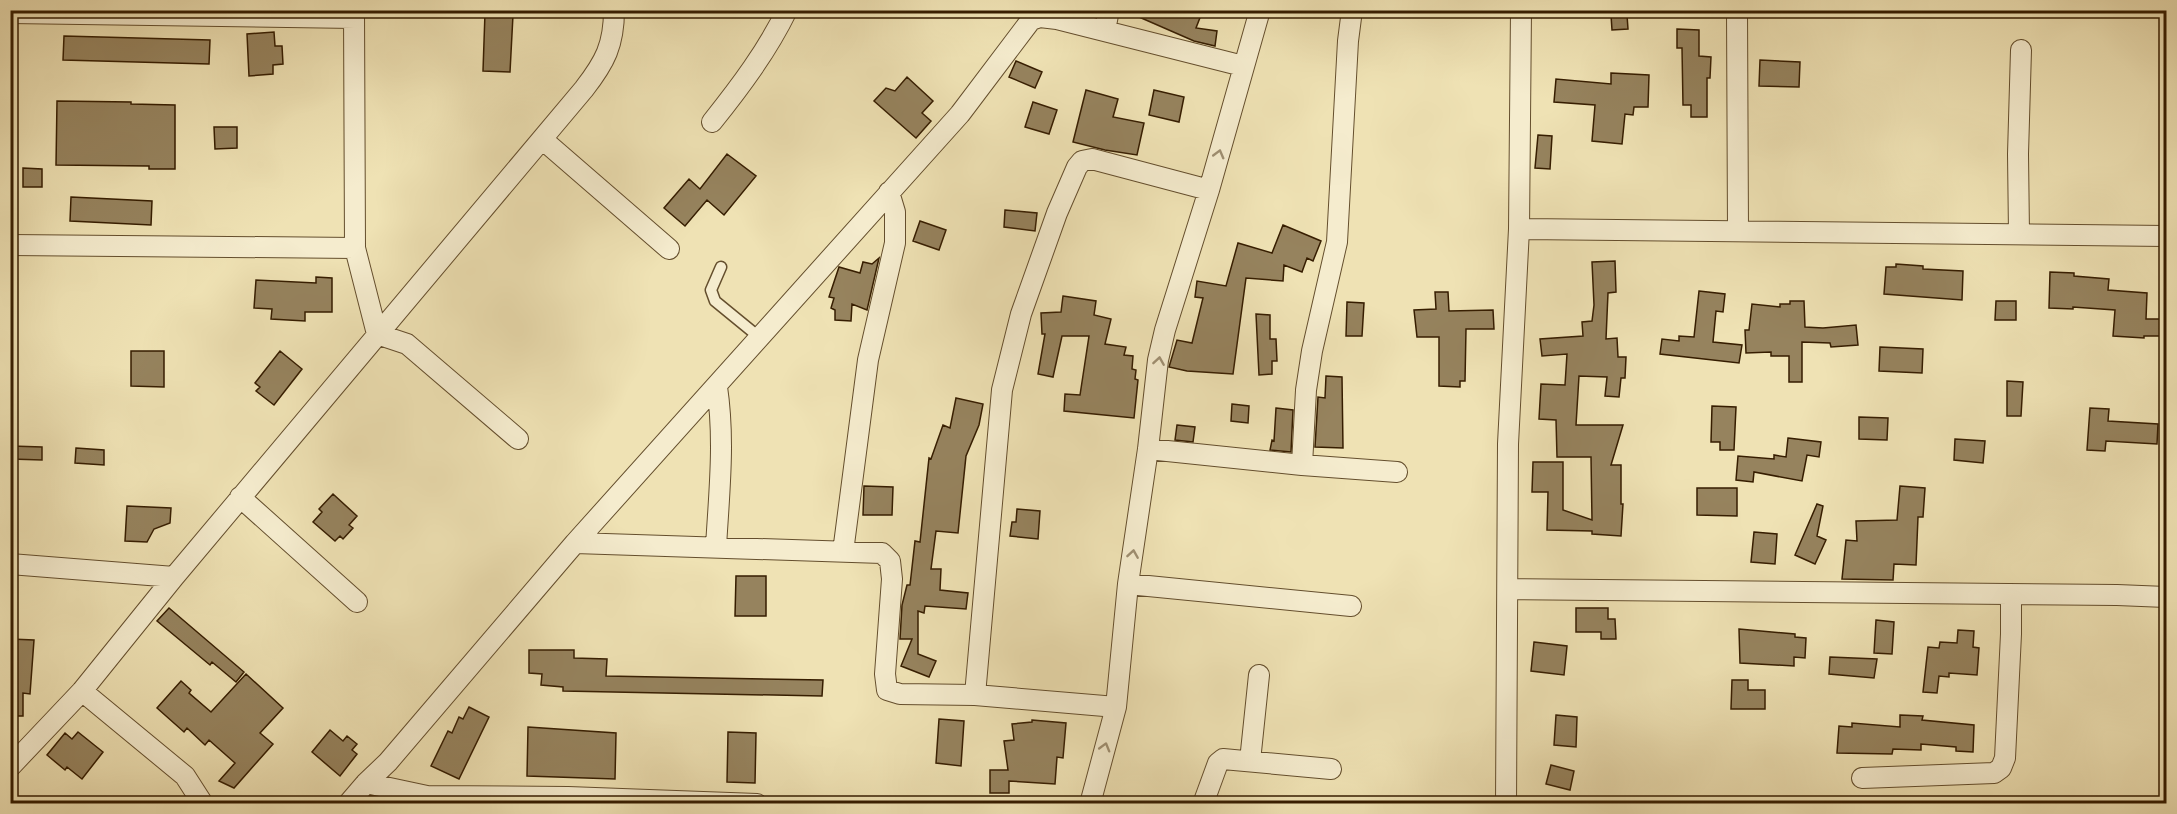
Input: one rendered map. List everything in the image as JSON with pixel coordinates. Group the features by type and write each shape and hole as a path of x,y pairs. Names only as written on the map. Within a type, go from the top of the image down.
{"street":[{"path":"10,766 82,691 240,497 601,67 610,48 614,10"},
{"path":"712,122 777,32 787,10"},
{"path":"1105,30 1109,10"},
{"path":"1090,804 1116,707 1128,584 1158,360 1260,10"},
{"path":"1302,465 1306,390 1312,351 1337,242 1352,10"},
{"path":"1506,804 1508,444 1519,229 1521,10"},
{"path":"1737,10 1738,231"},
{"path":"10,13 354,14 355,248 377,334"},
{"path":"348,804 388,762 575,543 960,114 1031,20 1040,17 1057,19 1243,66"},
{"path":"2019,234 2018,153 2021,50"},
{"path":"542,139 669,249"},
{"path":"975,695 1002,390 1021,314 1057,213 1077,167 1082,161 1092,159 1209,190"},
{"path":"843,552 868,360 895,243 895,212 889,192"},
{"path":"1519,229 2166,236"},
{"path":"10,245 355,248"},
{"path":"377,334 407,344 518,439"},
{"path":"716,548 722,453 717,387"},
{"path":"1148,448 1302,465 1398,472"},
{"path":"240,497 357,602"},
{"path":"575,543 882,553 890,561 892,579 885,674 887,690 900,694 975,695 1116,707"},
{"path":"10,564 174,577"},
{"path":"1128,584 1352,606"},
{"path":"1508,589 2166,597"},
{"path":"1862,778 1994,773 2001,768 2005,758 2011,594"},
{"path":"1250,761 1258,675"},
{"path":"82,691 185,776 202,804"},
{"path":"1203,804 1220,761 1223,759 1331,769"},
{"path":"388,762 402,789"},
{"path":"366,783 402,789 427,800 568,797 757,804"}],"lane":[{"path":"721,267 711,290 716,301 759,337"}],"building":[{"path":"1123,10 1169,10 1185,17 1187,10 1203,10 1196,28 1217,31 1215,46 1194,41"},
{"path":"485,13 513,15 510,72 483,71"},
{"path":"1611,15 1627,15 1628,29 1612,30"},
{"path":"1677,29 1699,30 1699,56 1711,57 1710,78 1707,78 1707,117 1691,117 1691,105 1683,105 1682,48 1677,48"},
{"path":"274,32 275,46 282,46 283,64 273,65 273,74 249,76 247,34"},
{"path":"64,36 210,40 209,64 63,60"},
{"path":"1760,60 1800,62 1799,87 1759,86"},
{"path":"1016,61 1042,72 1035,88 1009,77"},
{"path":"1611,73 1649,75 1648,107 1634,107 1633,115 1625,114 1622,144 1592,141 1595,105 1554,102 1556,79 1611,84"},
{"path":"907,77 933,101 922,113 931,121 916,138 874,101 886,88 895,91"},
{"path":"1086,90 1118,99 1113,117 1144,123 1137,155 1073,142"},
{"path":"1154,90 1184,97 1179,122 1149,115"},
{"path":"57,101 175,105 175,169 149,169 149,166 56,165"},
{"path":"1033,102 1057,110 1049,134 1025,127"},
{"path":"214,127 237,127 237,148 215,149"},
{"path":"1538,135 1552,136 1550,169 1535,168"},
{"path":"727,154 756,176 724,215 707,200 685,226 664,208 689,179 700,189"},
{"path":"23,168 42,169 42,187 23,187"},
{"path":"71,197 152,201 151,225 70,221"},
{"path":"1005,210 1037,213 1035,231 1004,227"},
{"path":"920,221 946,230 939,250 913,241"},
{"path":"1283,225 1321,241 1313,261 1307,258 1302,272 1284,265 1283,281 1246,278 1233,374 1187,371 1169,367 1177,340 1192,343 1203,298 1195,297 1197,281 1226,286 1238,243 1272,253"},
{"path":"879,258 867,310 852,304 851,321 835,320 835,310 831,308 834,298 829,297 839,267 860,273 863,262 872,264"},
{"path":"1615,261 1616,292 1608,293 1606,339 1617,338 1618,357 1626,357 1625,378 1621,378 1619,397 1605,396 1607,377 1579,376 1576,425 1623,425 1611,465 1621,465 1621,504 1623,504 1621,536 1592,534 1592,531 1547,530 1548,492 1532,492 1533,462 1563,462 1563,510 1592,520 1591,457 1557,457 1556,420 1539,419 1541,384 1565,385 1567,354 1542,356 1540,339 1583,336 1582,322 1592,321 1594,305 1592,262"},
{"path":"1896,264 1923,266 1923,269 1963,271 1962,300 1884,294 1886,267 1896,267"},
{"path":"2050,272 2074,273 2074,276 2109,279 2108,290 2147,293 2146,319 2166,319 2166,336 2144,336 2144,338 2113,336 2115,310 2049,308"},
{"path":"316,277 332,278 332,312 305,312 305,321 271,319 272,309 254,308 256,280 316,283"},
{"path":"1699,291 1725,294 1723,312 1716,311 1713,342 1742,345 1739,363 1660,354 1662,339 1679,341 1679,336 1694,337"},
{"path":"1435,292 1448,292 1449,311 1493,310 1494,329 1466,329 1465,381 1460,381 1460,387 1439,386 1439,337 1417,337 1414,310 1436,309"},
{"path":"1063,296 1096,301 1094,315 1111,319 1105,344 1126,347 1124,355 1133,356 1132,369 1136,370 1135,379 1138,380 1134,418 1064,411 1065,394 1080,395 1089,336 1062,336 1053,377 1038,374 1045,334 1042,334 1041,313 1061,312"},
{"path":"1790,301 1804,301 1805,327 1856,325 1858,345 1831,347 1830,343 1802,342 1802,382 1789,382 1789,356 1771,356 1771,352 1746,353 1745,330 1749,330 1752,304 1780,307 1780,304 1790,304"},
{"path":"1996,301 2016,301 2016,320 1995,320"},
{"path":"1347,302 1364,303 1362,336 1346,336"},
{"path":"1256,314 1270,315 1270,339 1276,339 1277,361 1272,361 1272,374 1259,375"},
{"path":"1880,347 1923,349 1922,373 1879,371"},
{"path":"131,351 164,351 164,387 131,386"},
{"path":"280,351 302,369 274,405 256,391 260,387 255,383"},
{"path":"1326,376 1342,377 1343,448 1315,447 1318,397 1325,398"},
{"path":"2007,381 2023,382 2021,416 2007,416"},
{"path":"956,398 983,404 979,425 966,456 958,533 936,531 931,569 941,569 940,590 968,593 966,609 925,606 924,613 918,611 918,654 936,661 929,677 901,666 912,639 900,639 902,605 907,585 910,585 915,541 920,542 929,458 931,459 943,425 950,428"},
{"path":"1232,404 1249,406 1248,423 1231,421"},
{"path":"1712,406 1736,407 1734,450 1720,450 1720,442 1711,442"},
{"path":"1276,408 1293,410 1291,452 1270,450 1272,440 1274,441"},
{"path":"2090,408 2109,409 2108,421 2158,424 2157,444 2106,441 2105,451 2087,450"},
{"path":"1859,417 1888,418 1887,440 1859,439"},
{"path":"1177,425 1195,427 1193,442 1175,440"},
{"path":"1788,438 1821,442 1819,457 1807,455 1802,481 1754,472 1753,482 1736,480 1738,456 1774,459 1774,455 1786,457"},
{"path":"1955,439 1985,441 1983,463 1954,460"},
{"path":"11,446 42,447 42,460 11,459"},
{"path":"76,448 104,450 104,465 75,463"},
{"path":"864,486 893,487 892,515 863,515"},
{"path":"1900,486 1925,488 1923,517 1918,517 1916,565 1894,564 1893,580 1842,579 1846,540 1857,541 1856,521 1897,520"},
{"path":"1697,488 1737,488 1737,516 1697,515"},
{"path":"333,494 357,516 349,525 353,528 343,539 340,536 335,541 313,522 322,512 319,509"},
{"path":"1817,504 1823,506 1817,536 1826,540 1815,564 1795,555"},
{"path":"127,506 171,508 170,523 154,529 147,542 125,541"},
{"path":"1017,509 1040,511 1038,539 1010,536 1012,522 1016,522"},
{"path":"1754,532 1777,534 1775,564 1751,562"},
{"path":"736,576 766,576 766,616 735,616"},
{"path":"169,608 244,672 236,682 212,662 210,665 157,621"},
{"path":"1576,608 1608,608 1608,619 1615,619 1616,639 1601,639 1601,632 1576,632"},
{"path":"1876,620 1894,622 1892,654 1874,653"},
{"path":"1739,629 1795,634 1795,637 1806,638 1805,658 1794,657 1794,666 1740,663"},
{"path":"1958,630 1974,631 1973,647 1979,648 1977,675 1949,673 1949,677 1939,676 1937,693 1923,692 1928,647 1939,648 1940,642 1957,643"},
{"path":"10,639 34,640 30,694 23,693 23,716 10,716"},
{"path":"1534,642 1567,646 1564,675 1531,671"},
{"path":"529,650 574,650 574,658 607,659 606,676 823,680 822,696 563,691 563,687 541,685 542,674 529,673"},
{"path":"1830,657 1877,659 1874,678 1829,674"},
{"path":"246,674 283,708 260,733 273,744 234,788 219,781 235,763 209,740 205,745 187,728 184,732 157,708 181,681 191,690 189,693 211,712"},
{"path":"1732,680 1748,680 1748,690 1765,690 1765,709 1731,709"},
{"path":"469,707 489,717 459,779 431,766 448,731 452,733 459,717 463,719"},
{"path":"1556,715 1577,717 1576,747 1554,745"},
{"path":"1900,715 1923,716 1922,720 1974,725 1973,752 1956,751 1956,747 1921,744 1921,750 1893,749 1892,754 1837,753 1839,726 1852,727 1852,723 1900,727"},
{"path":"939,719 964,721 961,766 936,763"},
{"path":"1032,720 1066,723 1063,758 1057,757 1055,784 1009,781 1009,793 990,793 990,770 1008,770 1004,741 1014,740 1012,724 1032,722"},
{"path":"528,727 616,733 615,779 527,776"},
{"path":"330,730 343,741 347,736 357,744 352,750 357,754 340,776 312,752"},
{"path":"78,732 103,752 82,779 67,767 65,770 47,755 65,733 72,739"},
{"path":"728,732 756,733 755,783 727,782"},
{"path":"1551,765 1574,771 1570,790 1546,784"}]}
